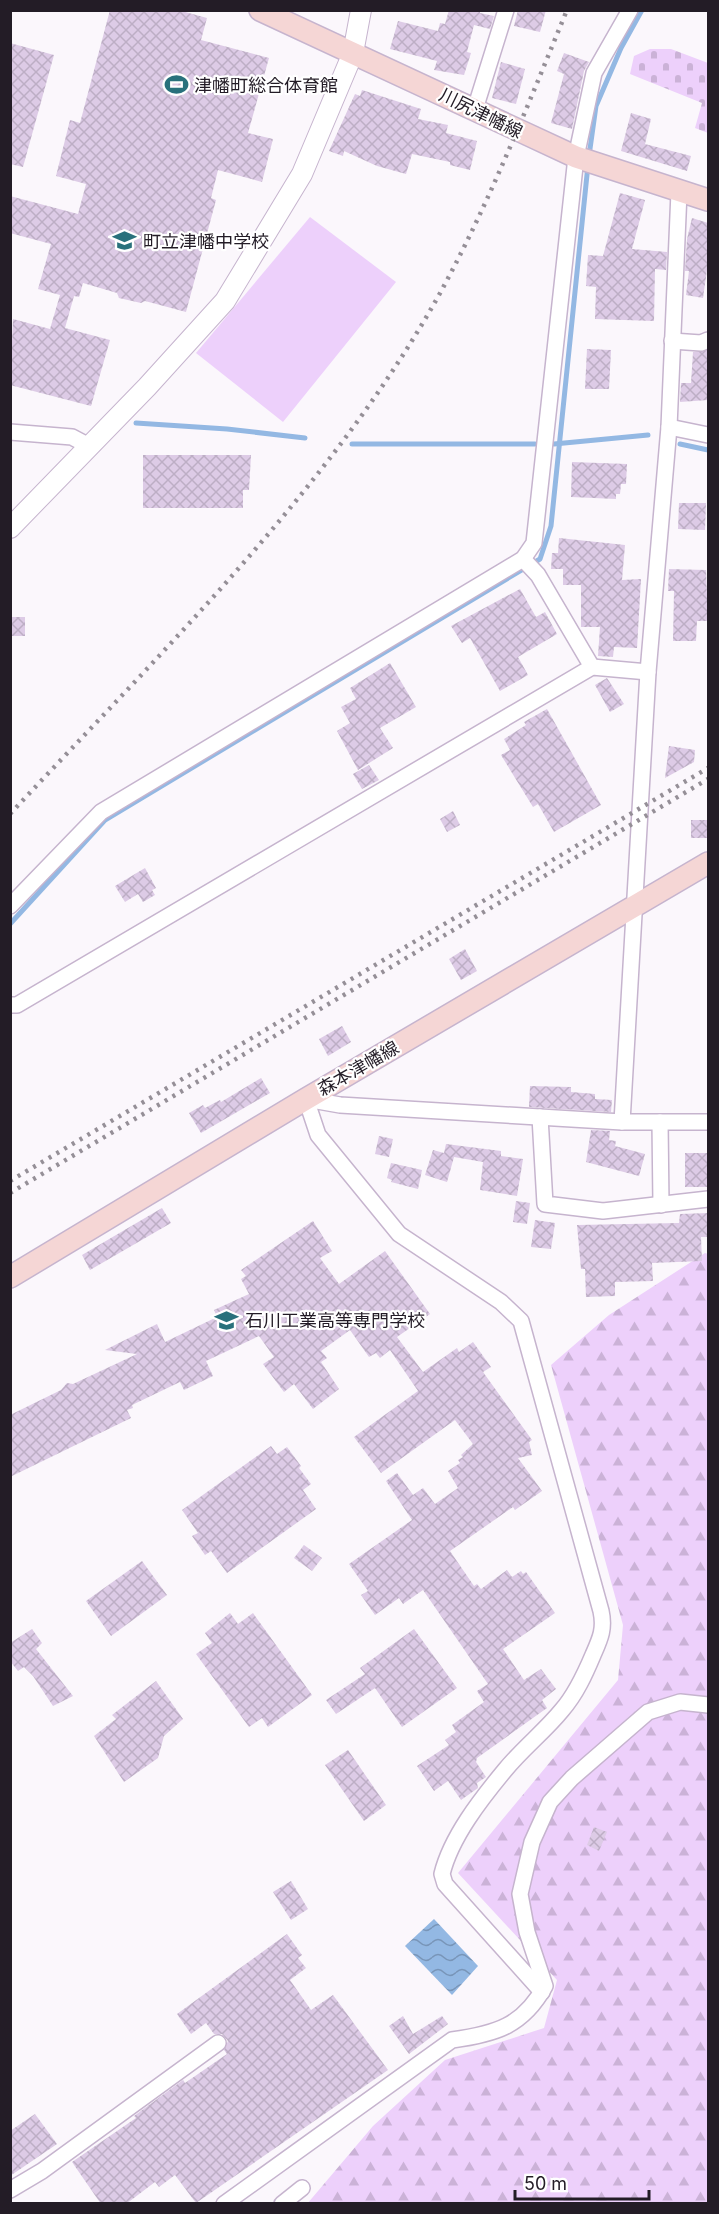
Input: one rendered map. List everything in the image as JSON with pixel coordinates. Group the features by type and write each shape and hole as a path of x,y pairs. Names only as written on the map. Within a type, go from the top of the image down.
{"main road":[{"name":"川尻津幡線","path":"260,10 586,160 708,200"},
{"name":"森本津幡線","path":"10,1277 306,1099 708,863"}],"street":[{"path":"10,528 225,301 302,174 352,53 361,10"},
{"path":"475,109 506,10"},
{"path":"10,906 101,812 524,560 534,543 586,160 594,73 630,10"},
{"path":"622,1122 648,672 669,427 679,192"},
{"path":"672,341 701,343 708,340"},
{"path":"669,427 708,435"},
{"path":"10,432 72,437 89,446"},
{"path":"524,560 538,575 592,667"},
{"path":"10,1005 17,1005 592,667 648,672"},
{"path":"542,1992 445,1884 442,1874 455,1841 486,1795 532,1739 562,1710 581,1683 601,1637 604,1626 601,1611 521,1321 501,1302 399,1234 318,1135 306,1099 340,1105 622,1122 708,1122"},
{"path":"540,1117 545,1204 603,1211 708,1199"},
{"path":"660,1122 661,1205"},
{"path":"224,2204 453,2040 480,2036 512,2023 533,2008 545,1986 527,1932 520,1894 532,1842 550,1802 572,1778 648,1712 680,1702 708,1705"},
{"path":"10,2190 42,2171 218,2043"},
{"path":"282,2204 302,2188"}],"green space":[{"path":"650,49 671,49 708,63 708,133 695,128 702,103 630,74 634,56"},
{"path":"310,217 396,282 283,422 196,353"},
{"path":"705,1253 708,1254 708,2203 307,2204 373,2126 445,2060 544,2028 557,1980 458,1873 618,1680 623,1625 551,1365 609,1315"}],"water":[{"path":"434,1919 478,1966 452,1995 405,1946"}],"building":[{"path":"110,10 178,10 207,18 201,40 269,58 248,133 273,139 262,182 218,170 211,198 216,200 186,312 145,301 141,303 119,298 117,293 83,283 79,297 74,296 65,328 110,340 91,406 10,385 13,319 50,329 60,295 38,289 51,244 10,233 10,196 78,214 86,184 56,176 70,120 80,123"},
{"path":"449,10 480,10 480,13 494,16 490,29 474,25 467,52 471,53 464,75 434,70 437,61 390,49 398,21 438,31 440,23 445,24"},
{"path":"518,10 546,10 540,32 514,26"},
{"path":"10,43 54,55 23,167 10,164"},
{"path":"564,53 589,62 584,71 572,129 551,123 564,74 557,71"},
{"path":"501,62 525,69 516,104 492,98"},
{"path":"362,90 421,109 418,119 448,125 446,133 477,141 470,170 450,165 450,162 412,154 406,174 377,166 344,151 343,156 329,151 355,94 360,96"},
{"path":"631,113 651,119 645,144 691,156 687,171 621,151"},
{"path":"620,193 645,200 632,249 667,252 666,270 655,269 654,321 595,319 596,287 586,286 588,255 603,256"},
{"path":"692,218 708,223 708,263 703,298 686,295 689,271 685,271 687,239"},
{"path":"587,349 611,350 609,389 585,389"},
{"path":"708,350 708,400 680,402 681,383 691,383 693,352"},
{"path":"143,455 251,455 249,490 243,490 243,508 143,508"},
{"path":"572,462 627,464 626,484 621,484 620,494 616,494 616,499 571,497"},
{"path":"679,503 706,503 705,530 678,529"},
{"path":"559,538 625,545 622,580 641,579 637,648 614,647 613,657 598,656 600,627 581,627 581,585 563,585 563,569 551,569 552,553 558,553"},
{"path":"669,569 706,570 708,621 697,621 696,641 673,641 674,591 668,591"},
{"path":"520,589 536,617 545,612 557,634 518,657 528,675 500,691 470,638 462,643 451,626"},
{"path":"10,617 25,617 25,636 10,636"},
{"path":"390,663 416,707 380,728 393,748 358,770 337,731 350,723 341,707 356,699 350,688"},
{"path":"607,678 624,704 610,712 595,685"},
{"path":"547,709 601,805 554,832 538,804 533,807 501,755 510,750 504,739 526,725 524,722"},
{"path":"669,746 695,750 694,762 665,778"},
{"path":"369,765 379,780 362,789 353,774"},
{"path":"453,811 460,825 447,832 440,819"},
{"path":"691,820 708,820 708,838 691,838"},
{"path":"145,868 156,888 152,890 155,895 143,902 138,894 125,902 115,886"},
{"path":"465,949 477,971 461,980 449,959"},
{"path":"342,1026 351,1042 328,1056 319,1039"},
{"path":"261,1078 270,1093 201,1133 189,1113 203,1105 205,1108 220,1100 221,1102"},
{"path":"530,1086 571,1087 571,1092 595,1094 595,1099 612,1100 611,1112 529,1107"},
{"path":"591,1130 610,1131 609,1140 616,1141 615,1146 645,1154 639,1176 586,1162"},
{"path":"379,1136 393,1139 389,1157 375,1154"},
{"path":"446,1144 501,1151 501,1156 523,1159 517,1196 480,1190 483,1162 454,1157 447,1182 425,1175 433,1150 444,1153"},
{"path":"685,1153 708,1153 708,1187 685,1187"},
{"path":"391,1163 422,1170 418,1189 391,1182 392,1180 387,1178"},
{"path":"516,1201 530,1203 527,1224 513,1222"},
{"path":"162,1208 171,1223 90,1270 82,1255"},
{"path":"708,1213 708,1237 701,1237 702,1261 652,1263 653,1281 615,1282 615,1296 586,1297 585,1269 581,1269 577,1225 679,1223 680,1214"},
{"path":"535,1220 555,1223 551,1249 531,1247"},
{"path":"313,1221 332,1251 320,1258 339,1284 385,1251 430,1314 397,1337 423,1372 457,1348 459,1352 473,1342 491,1367 483,1372 532,1440 529,1442 532,1455 518,1458 542,1491 515,1510 513,1507 450,1551 474,1586 477,1584 481,1589 507,1570 512,1577 521,1571 523,1574 526,1572 555,1613 503,1649 524,1680 541,1669 556,1689 542,1700 547,1708 477,1758 476,1762 486,1777 477,1783 478,1788 461,1800 448,1781 434,1791 417,1766 449,1745 445,1740 456,1732 452,1725 484,1702 477,1691 488,1684 423,1590 403,1604 399,1598 375,1615 361,1595 368,1591 349,1564 412,1520 386,1481 397,1473 413,1495 423,1488 435,1504 458,1488 448,1471 460,1463 458,1460 463,1457 461,1455 473,1444 455,1420 381,1473 354,1437 418,1391 390,1350 380,1358 376,1353 369,1357 350,1330 321,1351 327,1358 321,1362 339,1389 313,1409 294,1384 284,1392 263,1364 274,1357 259,1336 206,1361 213,1376 184,1390 180,1382 132,1405 133,1408 127,1410 131,1418 10,1477 10,1415 61,1390 67,1383 73,1384 137,1354 105,1350 157,1324 165,1342 217,1317 214,1310 249,1294 241,1279 246,1276 241,1270"},
{"path":"271,1446 277,1454 287,1447 301,1466 299,1468 311,1484 303,1490 316,1509 227,1573 211,1551 205,1555 192,1536 198,1533 182,1510"},
{"path":"304,1545 322,1558 312,1571 294,1558"},
{"path":"142,1561 167,1595 111,1636 86,1601"},
{"path":"230,1613 238,1624 253,1613 312,1695 268,1727 262,1718 249,1727 196,1654 212,1643 205,1633"},
{"path":"32,1629 42,1643 36,1649 73,1696 53,1706 33,1676 24,1667 18,1671 10,1661 10,1643"},
{"path":"414,1629 457,1688 402,1727 375,1688 336,1714 326,1700 365,1674 360,1668"},
{"path":"156,1681 183,1719 164,1736 158,1758 124,1782 94,1736 116,1719 112,1715"},
{"path":"348,1750 386,1805 364,1821 325,1765"},
{"path":"594,1827 607,1832 599,1851 587,1845"},
{"path":"291,1881 308,1909 291,1920 273,1892"},
{"path":"287,1934 302,1955 298,1958 306,1968 290,1980 311,2010 333,1995 388,2070 196,2203 175,2175 159,2187 155,2182 126,2204 101,2204 72,2162 136,2118 134,2116 183,2080 185,2083 227,2054 224,2050 228,2041 222,2034 214,2034 206,2023 191,2034 177,2014"},
{"path":"403,2016 413,2034 442,2016 448,2024 409,2054 389,2026"},
{"path":"35,2114 57,2144 10,2176 10,2131"}],"waterway":[{"path":"589,156 596,106 621,48 642,10"},
{"path":"10,924 105,820 540,559 551,526 588,165"},
{"path":"136,423 227,429 305,438"},
{"path":"554,444 648,435"},
{"path":"352,444 535,444"},
{"path":"680,444 708,450"}],"railway":[{"path":"10,814 240,566 348,435 396,366 439,295 474,226 507,155 567,10"},
{"path":"10,1181 708,768"},
{"path":"10,1193 708,779"}],"place":[{"name":"津幡町総合体育館","path":"176,85"},
{"name":"町立津幡中学校","path":"125,241"},
{"name":"石川工業高等専門学校","path":"227,1320"}]}
